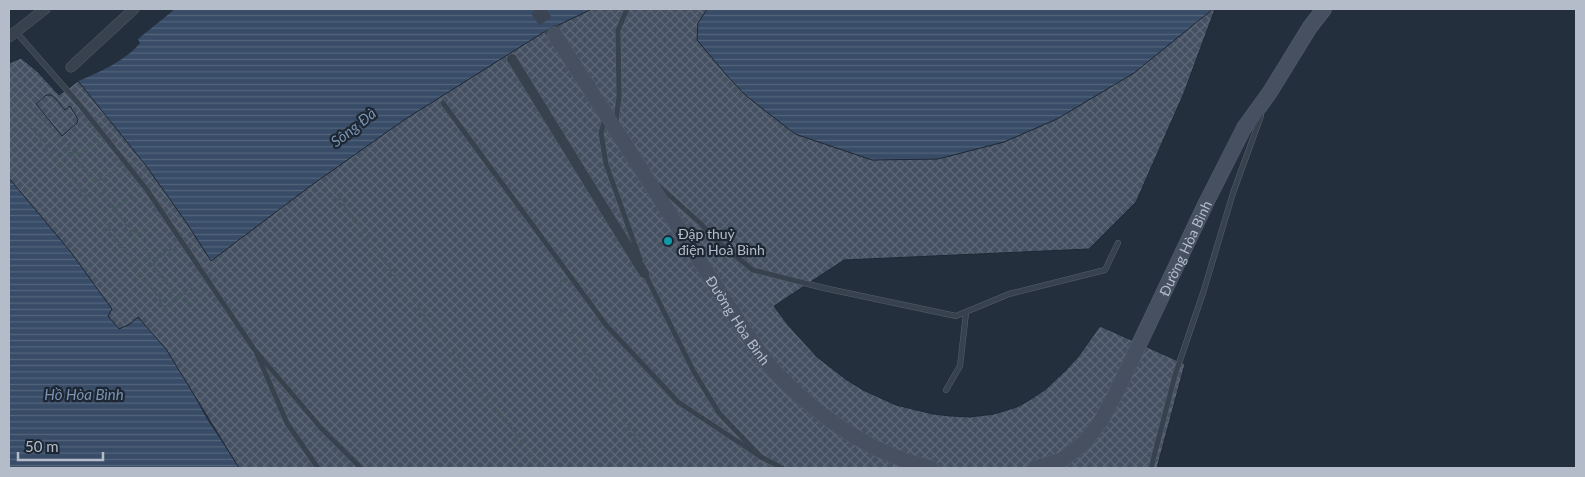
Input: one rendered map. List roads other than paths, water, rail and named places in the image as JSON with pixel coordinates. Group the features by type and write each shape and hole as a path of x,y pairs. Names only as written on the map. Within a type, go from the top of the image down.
{"main road":[{"name":"Đường Hòa Bình","path":"1034,468 1061,464 1085,442 1101,421 1240,137 1310,27 1324,9"},
{"name":"Đường Hòa Bình","path":"555,36 748,336 775,372 832,422 863,442 912,464 931,468"}],"street":[{"path":"12,34 45,9"},
{"path":"71,68 134,9"},
{"path":"512,59 644,273"}],"lane":[{"path":"616,130 619,97 618,30 627,9"},
{"path":"12,34 79,104 146,189 254,349 318,424 361,468"},
{"path":"1151,468 1175,375 1249,145 1270,92"},
{"path":"443,103 606,325 678,402 761,457 782,468"},
{"path":"606,115 601,133 606,164 629,225 644,273 694,372 719,412 761,457"},
{"path":"642,171 718,242 753,270 824,288 956,316 1009,294 1106,270 1118,243"},
{"path":"946,390 960,366 966,313"},
{"path":"254,349 287,423 318,468"}],"water":[{"name":"Sông Đà","path":"175,9 592,9 544,32 404,120 309,187 211,261 147,167 78,81 103,70 127,55 140,43 138,39"},
{"path":"707,9 1213,9 1134,73 1057,119 1004,142 938,159 872,160 795,134 745,95 697,40 698,23"},
{"name":"Hồ Hòa Bình","path":"9,178 70,251 112,309 108,316 119,329 130,324 138,317 166,349 207,419 239,468 9,468"}],"tunnel":[{"path":"537,9 555,35"}],"place":[{"name":"Đập thuỷ điện Hoà Bình","path":"668,241"}]}
